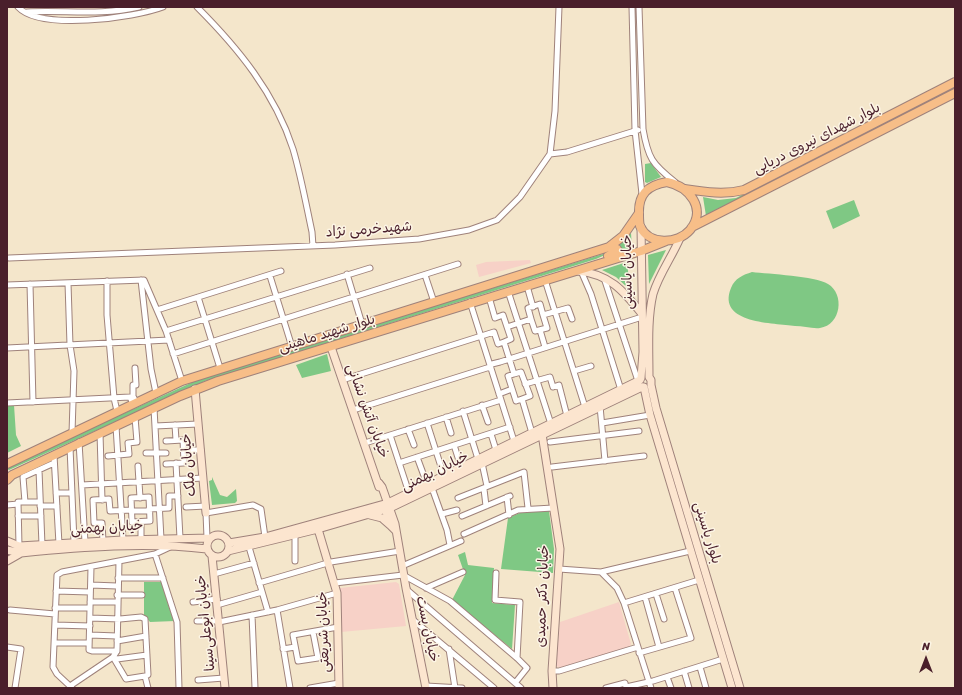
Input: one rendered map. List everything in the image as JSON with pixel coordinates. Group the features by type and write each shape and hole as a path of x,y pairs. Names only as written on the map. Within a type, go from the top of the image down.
{"main road":[{"name":"بلوار شهدای نیروی دریایی","path":"685,188 717,193 732,193 744,190 955,82"},
{"name":"بلوار شهدای نیروی دریایی","path":"692,227 955,92"},
{"path":"668,182 685,188 695,202 695,219 692,227 680,238 666,241 656,240 647,234 640,227 639,203 642,194 658,183 668,182"},
{"name":"بلوار شهید ماهینی","path":"7,464 117,411 133,400 156,393 182,381 609,247 623,236 639,213"},
{"name":"بلوار شهید ماهینی","path":"9,476 54,459 79,442 195,389 470,302 578,271 596,264 641,251 666,241"},
{"path":"596,264 601,259 618,251 617,249 609,247"}],"street":[{"path":"18,7 22,12 39,17 81,20 120,18 163,7"},
{"path":"22,12 93,14 111,13 139,7"},
{"path":"197,7 227,38 257,77 275,106 293,149 312,232 313,246"},
{"name":"شهیدخرمی نژاد","path":"8,258 313,246 419,239 469,230 497,220 520,197 550,154 555,111 559,7"},
{"path":"632,7 636,130 642,194"},
{"path":"639,7 643,129 648,153 651,160 677,184"},
{"path":"550,154 567,152 643,129"},
{"name":"خیابان یاسینی","path":"640,227 642,315"},
{"path":"643,383 646,376 649,377 649,322 653,294 661,274 680,238"},
{"path":"173,354 458,264"},
{"path":"166,331 204,318 370,268"},
{"path":"157,310 270,276 281,271"},
{"path":"353,410 490,368 492,364 619,324 642,315 628,296 610,280 578,271"},
{"path":"578,271 591,294 621,390"},
{"path":"347,274 362,324"},
{"path":"426,275 434,302"},
{"path":"270,276 292,346"},
{"path":"604,278 619,324 643,383"},
{"path":"7,285 143,280"},
{"path":"143,280 166,331 182,381"},
{"path":"143,280 148,341 156,393"},
{"path":"545,280 585,407"},
{"path":"107,281 109,343 114,398 117,411"},
{"path":"68,283 70,345 74,371 72,433"},
{"path":"30,284 33,402"},
{"path":"527,286 533,307"},
{"path":"508,291 550,424"},
{"path":"198,297 220,368"},
{"path":"342,380 494,332 498,344 511,340 503,315 495,318 489,297"},
{"path":"470,302 514,441"},
{"path":"538,331 547,328 540,304 528,308 531,319 545,347"},
{"path":"543,315 568,308 572,319"},
{"name":"بلوار یاسینی","path":"642,315 643,383 650,415 732,688"},
{"path":"507,327 531,319"},
{"path":"7,348 169,340"},
{"path":"504,342 514,374"},
{"name":"خیابان آتش نشانی","path":"331,347 387,506"},
{"path":"574,371 591,366"},
{"path":"7,403 114,398 133,400 133,385 136,385 135,368"},
{"path":"521,372 525,384 530,396 516,401 508,376 521,372"},
{"path":"525,384 550,377 553,388 559,385 567,416"},
{"name":"بلوار یاسینی","path":"643,383 740,688"},
{"name":"خیابان بهمنی","path":"229,547 387,506 409,493 429,486 461,467 480,461 496,450 532,432 621,390 643,383"},
{"name":"خیابان بهمنی","path":"229,547 249,547 368,514 480,461 542,434 643,383"},
{"name":"خیابان ملک","path":"195,389 209,538"},
{"path":"499,394 512,390"},
{"path":"522,399 532,432"},
{"path":"365,443 501,400"},
{"path":"482,405 488,422"},
{"path":"600,406 605,461"},
{"path":"154,408 161,539"},
{"path":"463,411 480,461 486,488 486,506"},
{"path":"602,423 650,415"},
{"path":"108,456 129,454 128,443 137,442 136,417"},
{"path":"446,417 451,433"},
{"path":"427,423 444,476"},
{"path":"155,426 198,424"},
{"path":"175,425 176,440"},
{"path":"116,426 123,540"},
{"path":"399,462 510,427"},
{"path":"408,429 414,445"},
{"path":"550,442 639,431"},
{"path":"100,433 102,500"},
{"path":"491,434 496,450"},
{"name":"خیابان دکتر حمیدی","path":"542,434 560,549 560,569 552,671 553,688"},
{"path":"390,435 409,493"},
{"path":"166,440 183,440 184,463 166,464"},
{"path":"79,442 85,542"},
{"path":"454,445 461,467"},
{"path":"70,447 74,542"},
{"path":"183,450 201,450"},
{"path":"146,453 166,453"},
{"path":"552,467 644,456"},
{"path":"417,457 442,514 450,545"},
{"path":"25,502 23,477 39,470 54,459"},
{"path":"54,459 59,544"},
{"path":"176,464 180,538"},
{"path":"138,466 140,498"},
{"path":"39,470 42,545"},
{"path":"458,498 524,472 528,508"},
{"path":"82,485 203,478"},
{"path":"56,493 72,493"},
{"path":"103,541 102,523 94,523 93,500 109,500 110,511 132,511 169,508 169,496 178,496"},
{"path":"462,516 508,496 509,515"},
{"path":"149,497 149,510 150,521 132,522 131,498 149,497"},
{"path":"7,504 18,504 18,502 25,502 57,506"},
{"path":"7,561 20,549 18,504"},
{"path":"186,507 206,509 253,505 261,509 265,537"},
{"path":"387,506 396,524 393,529"},
{"path":"464,534 518,510 528,508 553,508"},
{"path":"442,514 457,510"},
{"path":"84,512 94,512"},
{"path":"368,514 382,518 393,529 400,551 402,566 461,541"},
{"path":"18,516 41,516"},
{"path":"141,522 141,540"},
{"name":"خیابان شریعتی","path":"318,529 337,593 339,686"},
{"path":"219,535 225,538 229,547 221,557 212,556 207,549 206,544 209,538 219,535"},
{"path":"295,535 295,561"},
{"name":"خیابان بهمنی","path":"7,550 14,552 20,549 42,545 74,542 209,538"},
{"name":"خیابان بهمنی","path":"7,541 20,549 122,546 172,546 207,549"},
{"path":"119,561 117,586 117,651 113,657 71,687 57,674 53,667 57,575 62,572 155,554 172,546"},
{"path":"249,547 268,612"},
{"path":"259,583 328,563 400,551"},
{"path":"560,569 601,572 690,551"},
{"path":"155,554 177,622 179,688"},
{"name":"خیابان ابوعلی‌سینا","path":"212,556 225,688"},
{"path":"214,574 254,563"},
{"name":"خیابان پست","path":"402,566 411,618 426,687"},
{"path":"91,567 89,650 117,651"},
{"path":"426,588 463,572"},
{"path":"496,572 495,600 520,602 517,658"},
{"path":"601,572 617,588 624,603 651,688"},
{"path":"335,583 403,575 450,601 517,658 526,668 515,683"},
{"path":"118,578 163,578"},
{"path":"624,603 699,580"},
{"path":"91,585 117,586"},
{"path":"406,588 521,688"},
{"path":"552,671 558,671 691,638 675,588"},
{"path":"56,591 90,592"},
{"path":"193,602 217,602 262,592"},
{"path":"197,621 219,621 252,616 337,593"},
{"path":"656,594 664,619"},
{"path":"117,595 142,595"},
{"path":"645,597 659,647"},
{"path":"90,602 117,602"},
{"path":"55,608 90,608"},
{"path":"10,610 55,614"},
{"path":"276,610 290,688"},
{"path":"252,616 255,688"},
{"path":"90,618 117,619 141,617 145,619 148,675 126,679 113,657"},
{"path":"411,618 494,688"},
{"path":"55,625 90,626"},
{"path":"313,632 318,658 298,661 293,635 338,627"},
{"path":"90,635 117,638 146,636"},
{"path":"54,643 89,643"},
{"path":"7,647 20,649 14,688"},
{"path":"283,649 295,647"},
{"path":"448,649 455,688"},
{"path":"113,657 117,659 147,655"},
{"path":"606,688 625,683 626,688 667,677 723,659"},
{"path":"700,667 706,688"},
{"path":"684,671 689,688"},
{"path":"145,676 148,688"},
{"path":"667,677 671,688"},
{"path":"198,680 224,678"},
{"path":"310,688 339,686"},
{"path":"426,687 460,688"}],"shaded area":[{"path":"530,260 531,263 479,277 476,265 486,262"},
{"path":"396,582 399,584 406,626 341,632 340,588"},
{"path":"619,602 631,644 629,647 561,668 556,666 560,622"}],"green space":[{"path":"952,89 953,90 706,216 703,197 718,200 736,198"},
{"path":"651,163 661,177 647,183 645,182 645,164"},
{"path":"854,200 860,216 833,229 826,211"},
{"path":"631,233 632,250 620,254 618,246"},
{"path":"616,250 596,259 205,381 9,470 7,469 8,466 204,377"},
{"path":"666,250 649,284 648,255"},
{"path":"627,262 630,289 616,277 602,270"},
{"path":"752,272 803,277 822,281 828,284 837,295 838,309 836,315 827,326 817,328 762,322 739,315 732,309 729,300 731,288 737,279"},
{"path":"327,354 331,371 302,378 296,365"},
{"path":"14,405 16,435 21,446 7,453 7,406"},
{"path":"212,477 220,495 227,497 236,489 237,501 235,503 212,505 209,481 212,480"},
{"path":"549,511 554,549 553,573 501,569 508,518 522,512"},
{"path":"465,552 468,565 494,568 492,603 515,605 512,649 452,600 465,575 458,555"},
{"path":"144,582 163,582 175,621 150,622 144,615"}]}
